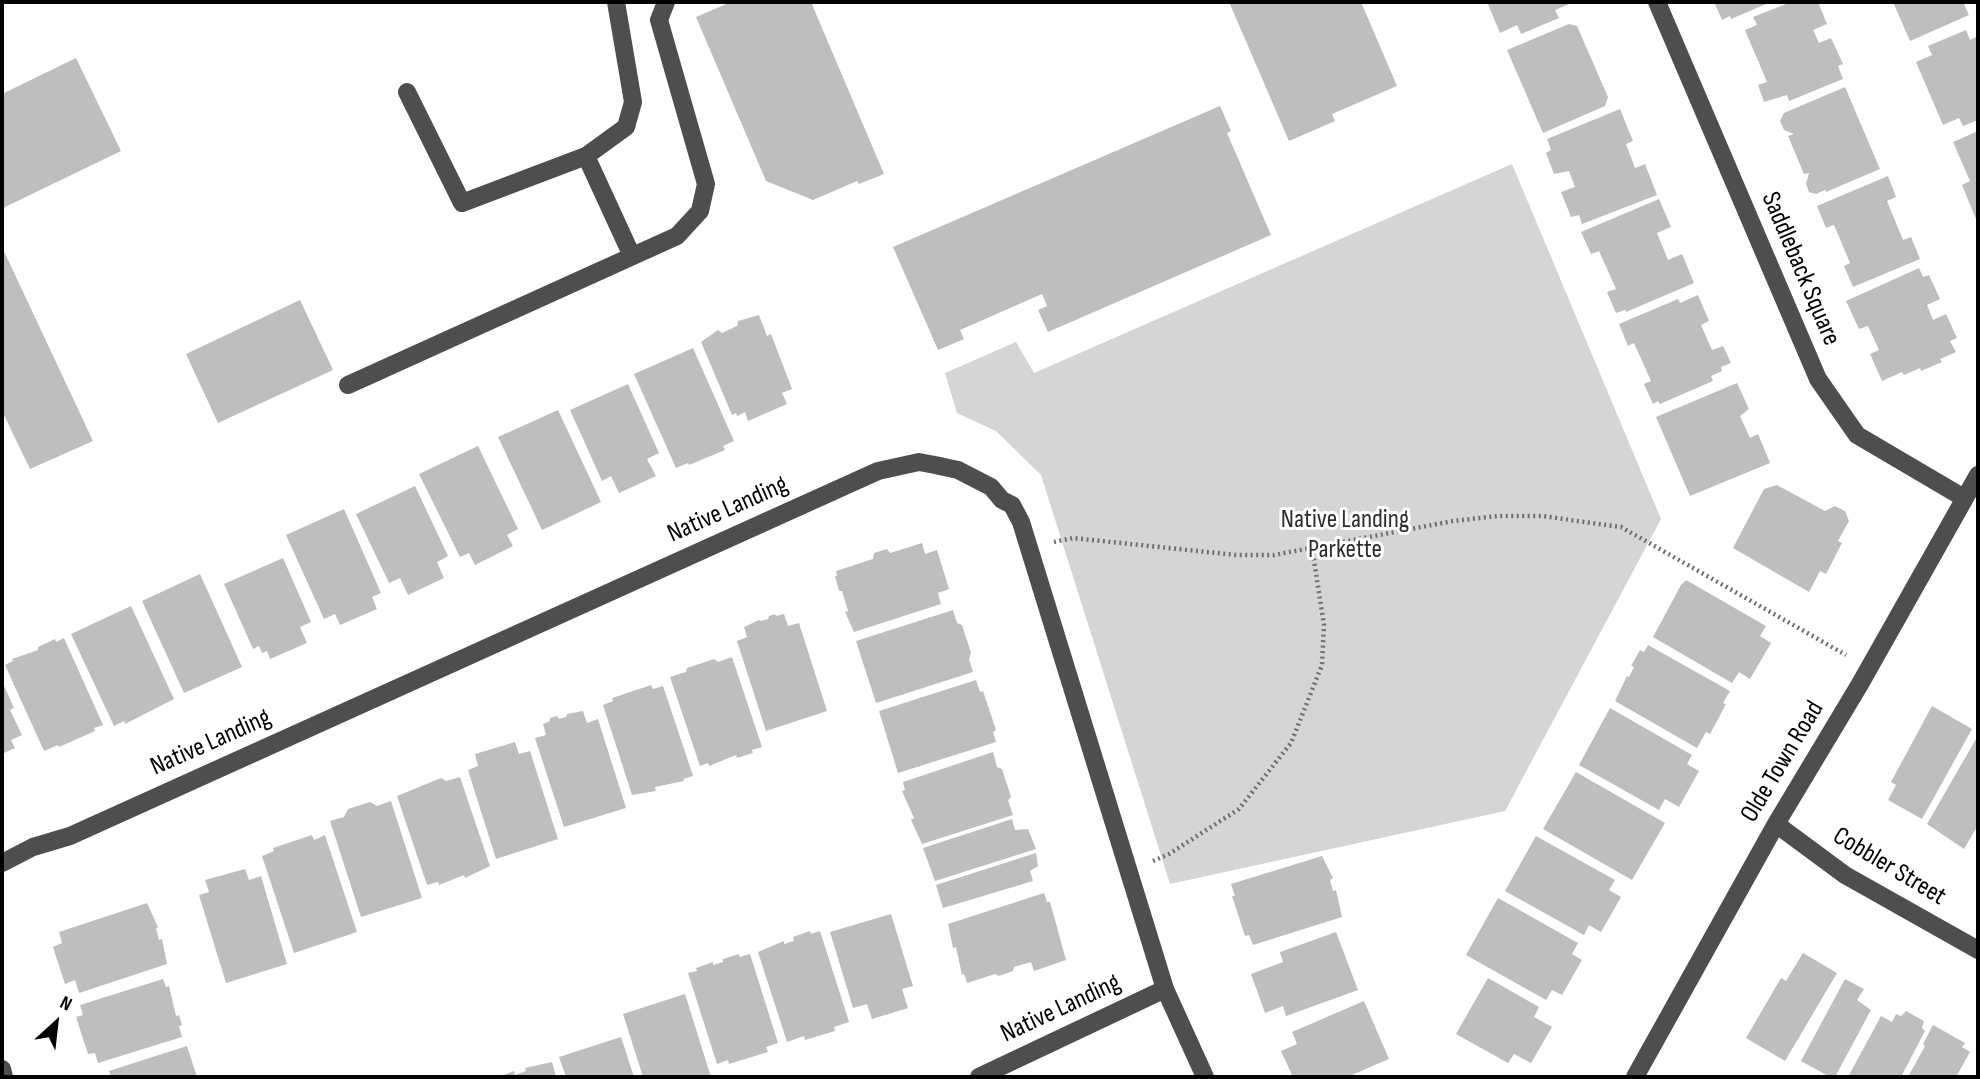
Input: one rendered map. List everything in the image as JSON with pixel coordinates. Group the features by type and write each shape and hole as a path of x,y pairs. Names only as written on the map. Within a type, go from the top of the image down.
{"street":[{"path":"407,92 462,203 586,156 626,127 633,102 615,2"},
{"path":"348,385 677,236 700,211 706,184 659,20 666,2"},
{"name":"Saddleback Square","path":"1657,2 1818,379 1857,435 1964,498"},
{"path":"586,156 632,256"},
{"name":"Native Landing","path":"2,863 33,847 69,836 878,471 919,462 958,470 991,487 1002,500 1012,505 1021,522 1165,989 1205,1077"},
{"name":"Olde Town Road","path":"1634,1077 1776,824 1978,475"},
{"name":"Cobbler Street","path":"1776,824 1845,875 1978,950"},
{"name":"Native Landing","path":"979,1077 1165,989"},
{"path":"2,1069 4,1077"}],"path":[{"path":"1029,547 1073,538 1236,555 1274,555 1453,521 1498,516 1542,516 1621,527 1868,668"},
{"path":"1129,870 1169,854 1239,808 1291,743 1322,665 1324,625 1312,548"}],"green space":[{"name":"Native Landing Parkette","path":"1512,164 1661,519 1505,811 1170,884 1041,475 996,431 957,413 945,373 1016,342 1034,373"}],"building":[{"path":"731,2 811,2 884,174 859,184 857,181 813,200 766,181 696,17"},
{"path":"1229,2 1361,2 1397,86 1332,114 1335,121 1289,141"},
{"path":"1487,2 1574,2 1555,10 1559,18 1521,34 1517,25 1500,33"},
{"path":"1714,2 1771,2 1731,19 1730,16 1722,20"},
{"path":"1791,2 1818,2 1827,24 1813,30 1819,43 1831,38 1843,64 1838,66 1843,79 1789,101 1787,95 1764,102 1758,85 1767,82 1745,30 1757,25 1753,17"},
{"path":"1893,2 1963,2 1969,15 1910,41"},
{"path":"1569,24 1577,26 1608,97 1605,106 1543,133 1507,50"},
{"path":"1966,30 1970,40 1978,36 1978,120 1963,126 1959,118 1943,125 1916,62 1932,55 1928,46"},
{"path":"76,58 121,151 5,207 2,213 2,94"},
{"path":"1845,87 1880,169 1826,192 1809,192 1806,184 1809,173 1804,174 1788,136 1794,134 1784,130 1780,121 1784,113"},
{"path":"1220,106 1231,131 1227,133 1271,235 1048,332 1038,310 1047,306 1042,294 960,330 964,339 938,350 893,247"},
{"path":"1620,109 1633,141 1626,144 1635,168 1645,164 1657,195 1582,224 1579,215 1571,217 1561,192 1575,187 1569,171 1554,174 1546,153 1551,150 1547,139"},
{"path":"1978,131 1978,224 1962,185 1970,181 1953,142"},
{"path":"1888,176 1896,197 1887,201 1903,240 1911,237 1920,259 1853,287 1844,266 1850,263 1834,225 1826,228 1817,206"},
{"path":"1659,199 1671,227 1657,233 1668,260 1682,254 1694,283 1626,312 1616,313 1607,292 1616,289 1599,251 1591,254 1581,232"},
{"path":"2,247 93,441 30,469 2,411"},
{"path":"1919,268 1923,277 1929,275 1940,299 1927,305 1933,320 1946,314 1957,338 1950,341 1956,352 1940,359 1942,362 1921,371 1920,368 1904,375 1902,372 1882,381 1870,354 1879,350 1868,326 1859,329 1846,301"},
{"path":"1698,295 1709,321 1701,325 1712,350 1723,346 1731,363 1711,376 1713,381 1660,404 1658,401 1653,404 1644,384 1651,381 1634,343 1628,346 1619,324 1678,299 1680,303"},
{"path":"300,300 333,370 218,423 186,354"},
{"path":"759,315 767,336 771,334 792,389 782,393 787,404 748,421 745,412 732,415 701,342 718,330 722,333 737,326 738,321"},
{"path":"693,348 734,441 723,446 725,450 676,468 634,374"},
{"path":"1737,383 1749,409 1740,416 1750,438 1758,434 1770,463 1690,496 1656,417"},
{"path":"628,384 659,453 647,459 656,476 619,493 611,476 602,481 570,410"},
{"path":"558,410 601,502 542,530 498,437"},
{"path":"478,446 518,529 507,535 513,546 475,565 469,553 460,557 419,474"},
{"path":"1777,485 1825,511 1835,506 1845,511 1849,521 1838,541 1842,543 1826,574 1820,571 1809,592 1733,548 1764,489"},
{"path":"415,486 448,556 437,562 444,578 408,595 400,578 389,583 356,514"},
{"path":"344,509 381,593 372,597 377,609 340,625 335,614 324,619 286,535"},
{"path":"922,543 925,554 937,550 949,589 938,593 941,604 854,632 845,612 848,611 842,591 839,591 836,571 873,559 874,553 887,549 890,553"},
{"path":"283,558 311,622 300,627 307,643 270,659 267,651 262,653 259,646 253,649 224,584"},
{"path":"200,574 242,667 184,693 142,601"},
{"path":"1686,580 1766,626 1760,636 1771,643 1750,679 1739,672 1732,683 1653,637"},
{"path":"131,606 174,699 125,724 124,721 114,726 71,634"},
{"path":"953,610 957,623 962,625 971,653 969,659 973,672 876,703 856,641"},
{"path":"775,614 784,614 788,626 799,623 827,711 766,731 737,641 747,637 744,627"},
{"path":"64,638 103,725 59,747 58,745 44,751 5,665 55,639 56,642"},
{"path":"1648,645 1730,691 1710,734 1706,732 1697,748 1615,701 1640,650 1644,652"},
{"path":"732,657 762,747 737,758 736,755 709,766 708,763 700,766 670,677 714,659 718,662"},
{"path":"976,680 980,692 983,691 996,730 993,732 996,742 898,773 879,711"},
{"path":"2,681 14,708 10,710 22,735 11,740 15,748 2,754"},
{"path":"651,685 653,689 663,686 693,776 683,779 684,781 655,787 656,791 632,795 603,705 613,701 612,698"},
{"path":"1932,706 1972,729 1922,819 1888,800 1896,785 1891,782"},
{"path":"1610,708 1692,755 1687,764 1699,771 1679,807 1665,799 1659,810 1579,765"},
{"path":"583,711 587,723 598,719 626,808 564,827 535,738 546,735 543,724 550,721 550,718 557,716 559,719 567,714"},
{"path":"1976,739 1978,825 1964,849 1927,824"},
{"path":"515,742 519,754 530,751 558,839 496,859 468,770 478,766 475,754"},
{"path":"993,752 1011,797 1008,800 1013,815 922,844 902,791 905,790 903,782"},
{"path":"1576,772 1665,823 1632,880 1543,829"},
{"path":"460,777 490,866 465,878 464,875 439,885 438,882 427,885 397,796 441,778 446,781"},
{"path":"391,801 422,898 361,917 330,821 344,817 348,809 370,802 377,806"},
{"path":"1012,819 1015,830 1028,829 1036,849 935,881 923,848"},
{"path":"312,835 314,840 325,835 357,932 294,953 262,856 274,851 273,848"},
{"path":"1536,836 1615,880 1609,890 1621,897 1601,932 1589,925 1584,935 1505,891"},
{"path":"1036,853 1038,866 1030,871 1033,881 943,908 936,885"},
{"path":"1322,856 1333,878 1330,880 1333,891 1336,890 1342,917 1253,945 1249,935 1245,936 1232,896 1235,896 1231,884"},
{"path":"245,869 249,880 261,876 287,964 226,983 199,895 209,892 205,880"},
{"path":"1044,893 1047,902 1050,902 1066,960 1034,971 1031,962 1014,967 1013,971 999,976 995,974 967,983 964,974 962,975 956,947 953,948 948,924"},
{"path":"1498,898 1578,943 1572,954 1582,960 1562,995 1552,990 1546,1000 1466,955"},
{"path":"147,903 158,927 159,940 162,939 167,964 79,993 75,980 65,984 53,947 62,943 59,932"},
{"path":"891,914 913,986 902,989 908,1008 872,1019 867,1004 853,1008 830,932"},
{"path":"810,931 811,934 820,931 849,1022 834,1027 835,1031 787,1042 758,952 784,941 784,944 794,941 793,937"},
{"path":"1336,932 1358,990 1286,1016 1283,1006 1265,1013 1251,974 1283,962 1280,952"},
{"path":"1803,953 1837,973 1785,1061 1746,1038 1781,978 1786,981"},
{"path":"739,954 740,957 750,954 778,1043 766,1047 768,1052 729,1064 728,1060 717,1064 688,973"},
{"path":"1488,978 1539,1007 1534,1017 1552,1027 1531,1063 1514,1054 1508,1063 1456,1034"},
{"path":"163,979 166,987 169,986 176,1016 179,1015 182,1037 98,1063 95,1053 88,1054 76,1017 83,1015 80,1005"},
{"path":"1845,979 1864,989 1857,1000 1871,1010 1835,1077 1830,1077 1801,1061"},
{"path":"685,994 711,1077 643,1077 623,1014"},
{"path":"1364,1001 1389,1059 1347,1077 1293,1077 1281,1051 1297,1044 1292,1032"},
{"path":"1906,1011 1924,1021 1922,1028 1925,1031 1901,1077 1848,1077 1881,1016 1892,1022 1896,1014 1901,1016"},
{"path":"1933,1025 1965,1043 1962,1047 1970,1052 1956,1077 1908,1077 1925,1046 1923,1044"},
{"path":"621,1037 634,1077 566,1077 559,1057"},
{"path":"187,1046 197,1077 111,1077 109,1071"},
{"path":"552,1062 556,1077 498,1077 514,1071 515,1075 526,1071 525,1068"}]}
